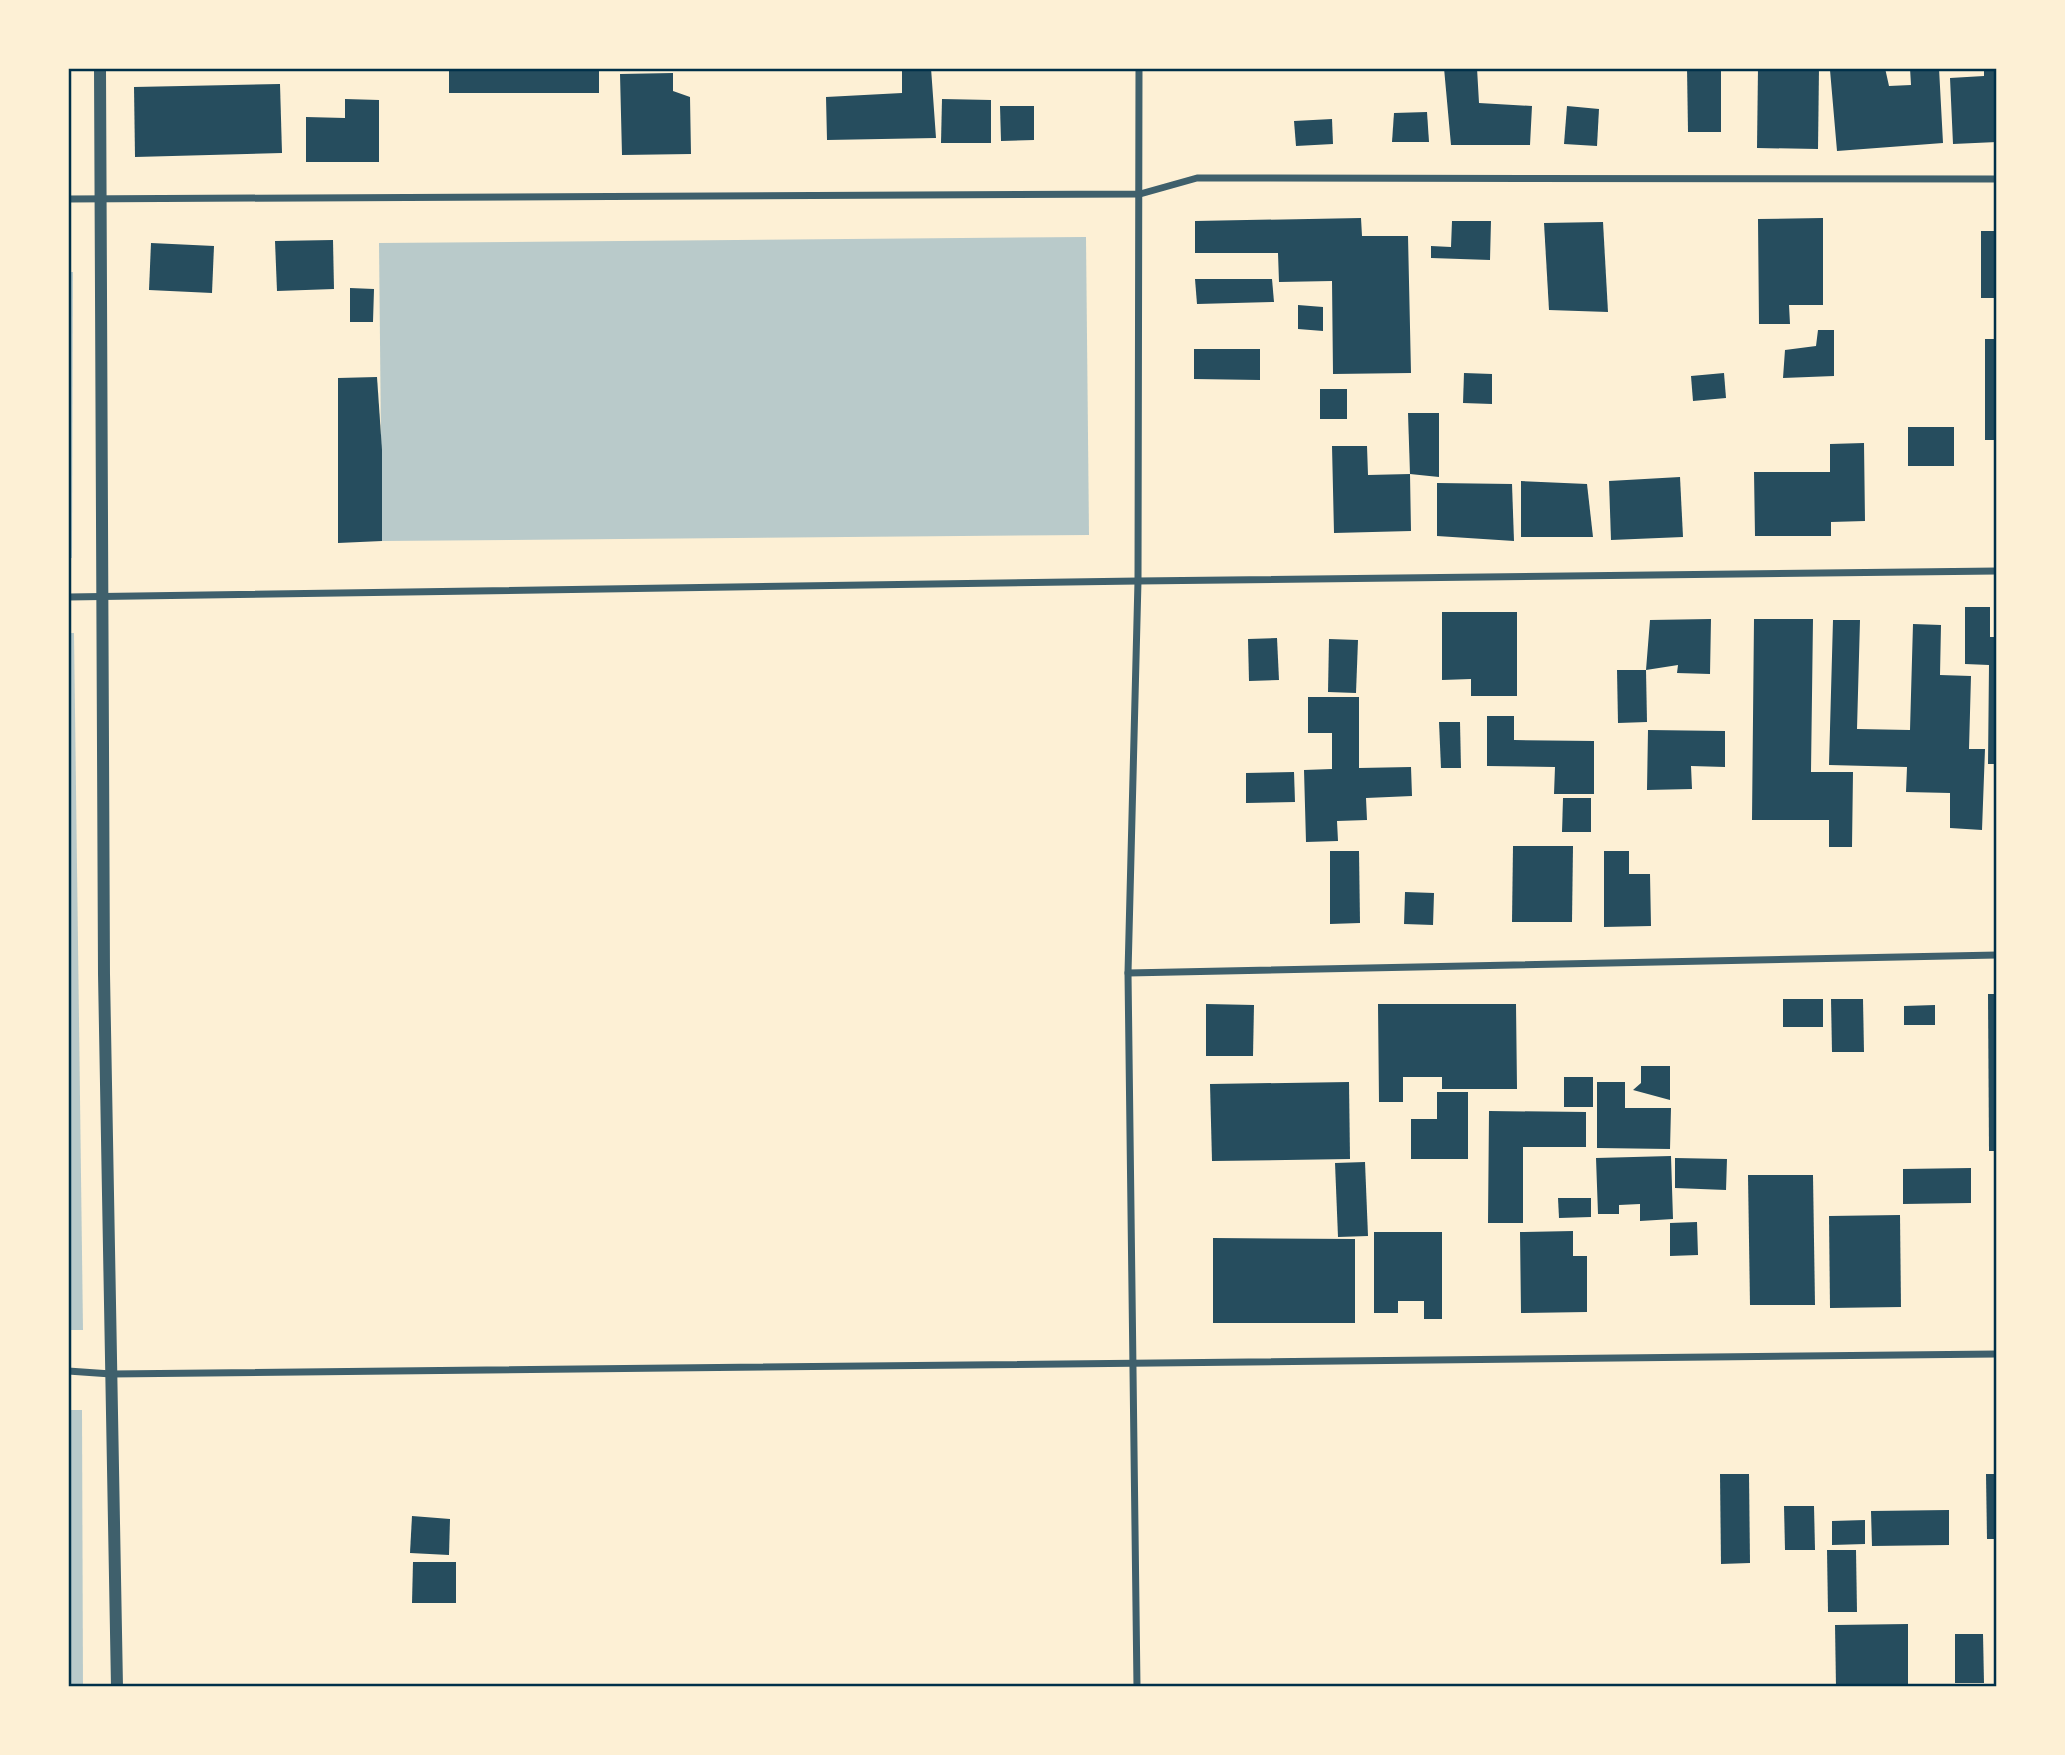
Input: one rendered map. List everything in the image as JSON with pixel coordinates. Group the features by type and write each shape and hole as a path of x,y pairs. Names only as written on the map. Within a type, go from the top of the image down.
{"street":[{"path":"100,68 104,988 117,1687"},
{"path":"1138,1687 1128,973 1138,581 1139,68"},
{"path":"68,199 1140,194 1197,178 1997,179"},
{"path":"68,597 1997,571"},
{"path":"1128,973 1997,955"},
{"path":"68,1371 111,1374 1997,1354"}],"shaded area":[{"path":"1086,237 1089,535 382,541 379,243"},
{"path":"68,272 73,272 72,558 68,558"},
{"path":"68,633 74,633 83,1330 68,1330"},
{"path":"68,1410 82,1410 83,1687 68,1687"}],"building":[{"path":"449,68 599,68 599,93 449,93"},
{"path":"902,68 931,68 936,138 827,140 826,97 902,93"},
{"path":"1444,68 1477,68 1479,103 1532,106 1530,145 1451,145"},
{"path":"1687,68 1721,68 1721,132 1688,132"},
{"path":"1758,68 1819,68 1818,149 1757,148"},
{"path":"1885,68 1889,86 1911,85 1910,68 1939,68 1943,143 1837,151 1830,70"},
{"path":"1984,68 1997,68 1997,142 1953,144 1950,78 1984,76"},
{"path":"673,73 673,91 690,97 691,154 622,155 620,74"},
{"path":"280,84 282,153 135,157 134,87"},
{"path":"345,99 379,100 379,162 306,162 306,117 345,118"},
{"path":"942,99 991,100 991,143 941,143"},
{"path":"1000,106 1034,106 1034,140 1001,141"},
{"path":"1567,106 1599,109 1597,146 1564,144"},
{"path":"1427,112 1429,142 1392,142 1394,113"},
{"path":"1332,119 1333,144 1296,146 1294,121"},
{"path":"1361,218 1362,236 1408,236 1411,373 1333,374 1332,281 1279,282 1278,253 1195,253 1195,221"},
{"path":"1823,218 1823,305 1789,305 1790,324 1759,324 1758,219"},
{"path":"1452,221 1491,221 1490,260 1431,258 1431,246 1451,247"},
{"path":"1603,222 1608,312 1549,310 1544,223"},
{"path":"1981,231 1997,231 1997,298 1981,298"},
{"path":"333,240 334,289 277,291 275,241"},
{"path":"151,243 214,246 212,293 149,290"},
{"path":"1195,279 1272,279 1274,302 1197,304"},
{"path":"350,288 374,289 373,322 350,322"},
{"path":"1298,305 1323,307 1323,331 1298,329"},
{"path":"1818,330 1834,330 1834,376 1783,378 1785,350 1816,346"},
{"path":"1985,339 1997,339 1997,440 1985,440"},
{"path":"1194,349 1260,349 1260,380 1194,379"},
{"path":"1464,373 1492,374 1492,404 1463,403"},
{"path":"1724,373 1726,398 1693,401 1691,376"},
{"path":"377,377 382,450 382,541 338,543 338,378"},
{"path":"1320,389 1347,389 1347,419 1320,419"},
{"path":"1408,413 1439,413 1439,477 1410,474"},
{"path":"1908,427 1954,427 1954,466 1908,466"},
{"path":"1864,443 1865,521 1831,522 1831,536 1755,536 1754,472 1830,472 1830,444"},
{"path":"1332,446 1367,446 1368,475 1410,474 1411,531 1334,533"},
{"path":"1680,477 1683,537 1611,540 1609,481"},
{"path":"1521,481 1587,484 1593,537 1521,537"},
{"path":"1437,483 1512,484 1514,541 1437,536"},
{"path":"1994,492 1997,492 1997,533 1994,533"},
{"path":"1965,607 1990,607 1990,637 1997,637 1997,764 1988,764 1989,665 1965,664"},
{"path":"1442,612 1517,612 1517,696 1471,696 1471,679 1442,680"},
{"path":"1711,619 1710,674 1677,673 1678,665 1646,670 1650,620"},
{"path":"1754,619 1813,619 1811,772 1853,772 1852,847 1829,847 1829,820 1752,820"},
{"path":"1833,620 1860,620 1857,729 1910,730 1913,624 1941,625 1940,675 1971,676 1969,749 1985,749 1982,830 1950,828 1950,793 1906,792 1907,767 1829,765"},
{"path":"1277,638 1279,680 1249,681 1248,639"},
{"path":"1329,639 1358,640 1356,693 1328,692"},
{"path":"1617,670 1646,670 1647,722 1618,723"},
{"path":"1308,697 1359,697 1359,768 1411,767 1412,796 1366,798 1367,820 1337,821 1338,841 1306,842 1304,770 1332,769 1332,733 1308,733"},
{"path":"1487,716 1514,716 1514,740 1594,741 1594,794 1554,794 1555,767 1487,766"},
{"path":"1439,722 1460,722 1461,768 1441,768"},
{"path":"1648,730 1725,731 1725,767 1691,766 1692,789 1647,790"},
{"path":"1294,772 1295,802 1246,803 1246,773"},
{"path":"1563,798 1591,798 1591,832 1562,832"},
{"path":"1513,846 1573,846 1572,922 1512,922"},
{"path":"1330,851 1359,851 1360,923 1330,924"},
{"path":"1604,851 1629,851 1629,874 1650,874 1651,926 1604,927"},
{"path":"1405,892 1434,893 1433,925 1404,924"},
{"path":"1988,994 1997,994 1997,1151 1989,1151"},
{"path":"1783,999 1823,999 1823,1027 1783,1027"},
{"path":"1831,999 1863,999 1864,1052 1832,1052"},
{"path":"1206,1004 1254,1005 1253,1056 1206,1056"},
{"path":"1378,1004 1516,1004 1517,1089 1442,1089 1442,1077 1403,1077 1403,1102 1379,1102"},
{"path":"1935,1005 1935,1025 1904,1025 1904,1006"},
{"path":"1641,1066 1670,1066 1670,1100 1633,1090 1641,1083"},
{"path":"1564,1077 1593,1077 1593,1107 1564,1107"},
{"path":"1349,1082 1350,1159 1212,1161 1210,1084"},
{"path":"1597,1082 1625,1082 1625,1108 1671,1108 1670,1149 1597,1148"},
{"path":"1437,1092 1468,1092 1468,1159 1411,1159 1411,1119 1437,1119"},
{"path":"1489,1111 1586,1112 1586,1147 1523,1147 1523,1223 1488,1223"},
{"path":"1671,1156 1673,1219 1640,1221 1640,1204 1619,1205 1619,1214 1598,1214 1596,1158"},
{"path":"1675,1158 1727,1159 1726,1190 1675,1188"},
{"path":"1365,1162 1368,1236 1338,1237 1335,1163"},
{"path":"1971,1168 1971,1203 1903,1204 1903,1169"},
{"path":"1748,1175 1813,1175 1815,1305 1750,1305"},
{"path":"1558,1198 1591,1198 1591,1217 1559,1218"},
{"path":"1900,1215 1901,1307 1830,1308 1829,1216"},
{"path":"1697,1222 1698,1255 1670,1256 1670,1223"},
{"path":"1573,1231 1573,1256 1587,1256 1587,1312 1521,1313 1520,1232"},
{"path":"1374,1232 1442,1232 1442,1319 1424,1319 1424,1301 1398,1301 1398,1313 1374,1313"},
{"path":"1213,1238 1355,1239 1355,1323 1213,1323"},
{"path":"1720,1474 1749,1474 1750,1563 1721,1564"},
{"path":"1986,1474 1997,1474 1997,1539 1987,1539"},
{"path":"1784,1506 1814,1506 1815,1550 1785,1550"},
{"path":"1949,1510 1949,1545 1872,1546 1871,1511"},
{"path":"412,1516 450,1519 449,1555 410,1553"},
{"path":"1865,1520 1865,1544 1832,1545 1832,1521"},
{"path":"1827,1550 1856,1550 1857,1612 1828,1612"},
{"path":"413,1562 456,1562 456,1603 412,1603"},
{"path":"1908,1624 1908,1687 1836,1687 1835,1625"},
{"path":"1955,1634 1983,1634 1984,1683 1955,1683"}]}
